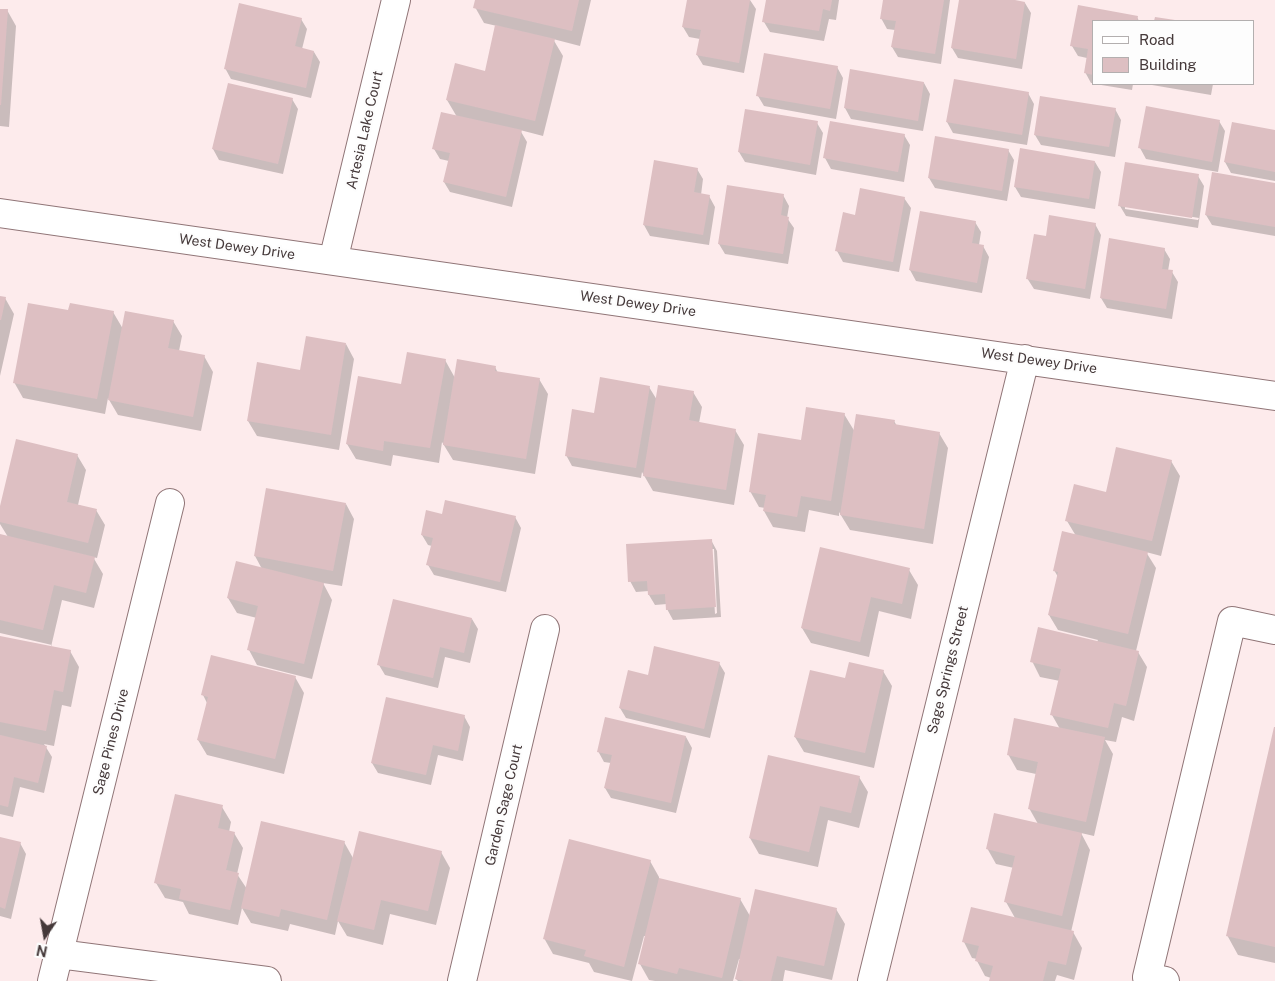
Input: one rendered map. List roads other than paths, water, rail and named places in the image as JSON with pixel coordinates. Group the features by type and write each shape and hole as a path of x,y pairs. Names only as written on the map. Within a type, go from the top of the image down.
{"street":[{"name":"Artesia Lake Court","path":"333,260 396,0"},
{"name":"West Dewey Drive","path":"0,214 333,260 1275,396"},
{"name":"Sage Springs Street","path":"872,981 1025,359"},
{"name":"Sage Pines Drive","path":"52,981 170,503"},
{"path":"1165,981 1147,977 1232,621 1275,630"},
{"name":"Garden Sage Court","path":"462,981 545,629"},
{"path":"59,954 267,981"}]}
